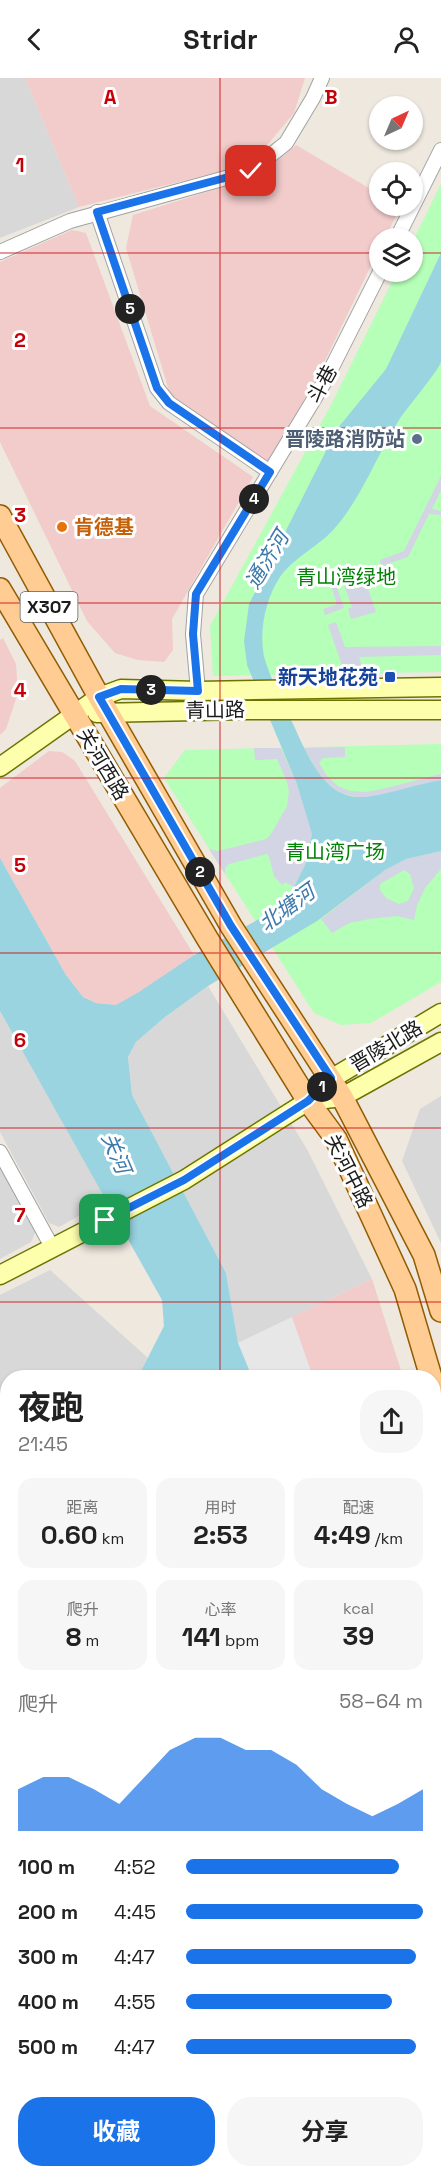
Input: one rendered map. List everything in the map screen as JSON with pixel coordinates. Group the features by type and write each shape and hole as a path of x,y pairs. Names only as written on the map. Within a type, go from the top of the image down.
{"main road":[{"name":"关河西路","path":"0,516 103,704 231,926 257,966"},
{"name":"关河西路","path":"0,589 234,982"},
{"name":"关河中路","path":"257,966 342,1097 424,1255 441,1311"},
{"name":"关河中路","path":"234,982 308,1101 336,1139 405,1289 429,1370"}],"street":[{"path":"0,252 70,221 97,212 251,171 286,143 314,98 322,78"},
{"path":"402,228 441,150"},
{"path":"97,212 157,388 169,403 270,472"},
{"name":"斗巷","path":"198,691 193,634 196,594 325,381 375,282"},
{"name":"青山路","path":"74,715 103,704 121,689 198,691 441,687"},
{"name":"青山路","path":"103,704 247,710 441,710"},
{"path":"0,767 74,715"},
{"name":"晋陵北路","path":"308,1101 331,1078 441,1013"},
{"name":"晋陵北路","path":"308,1101 342,1097 441,1042"},
{"path":"0,1275 184,1180 308,1101"},
{"path":"0,1152 52,1247"}],"shaded area":[{"path":"0,78 25,78 79,207 0,238"},
{"path":"25,78 305,78 294,113 268,144 234,168 79,207"},
{"path":"296,145 369,188 369,216 396,216 390,228 369,228 369,270 319,373 269,462 170,394 126,248 133,215 260,175"},
{"path":"72,230 86,233 150,406 253,477 172,619 173,650 164,662 138,660 115,653 87,621 0,442 0,262"},
{"path":"441,476 441,490 432,509 441,511 441,515 429,514 408,557 381,566 380,560 404,551"},
{"path":"386,565 388,570 364,577 376,612 351,619 348,609 352,607 343,582 341,583 339,579"},
{"path":"338,579 339,583 336,585 344,608 325,615 323,609 337,604 330,582"},
{"path":"336,622 345,647 441,646 441,655 359,657 364,674 345,674 328,625"},
{"path":"3,638 16,664 18,693 6,729 0,735 0,640"},
{"path":"345,747 345,757 323,758 319,763 327,776 338,786 350,791 366,792 441,774 441,780 376,797 357,797 340,793 317,771 304,748"},
{"path":"254,748 281,748 307,813 312,834 306,863 294,887 285,882 282,885 274,876 267,854 229,864 225,868 225,874 209,849 218,851 266,839 287,806 289,792 287,782 277,759 255,760"},
{"path":"49,751 62,752 75,761 194,955 140,992 116,1005 96,1003 83,997 66,975 0,858 0,788"},
{"path":"441,851 441,869 425,888 417,905 414,920 397,916 369,919 349,923 332,933 321,919 385,870 406,859","holes":["404,870 410,874 414,888 408,901 399,904 386,898 380,890 380,884"]},
{"path":"208,986 308,1151 372,1279 238,1343 226,1273 132,1095 128,1057 136,1042 165,1017"},
{"path":"0,1011 107,1200 59,1227 49,1223 0,1132"},
{"path":"441,1096 441,1243 402,1161 420,1109"},
{"path":"0,1166 36,1231 31,1242 0,1259"},
{"path":"50,1270 148,1358 142,1370 0,1370 0,1295"},
{"path":"372,1279 401,1370 249,1370 238,1343"},
{"path":"292,1317 311,1370 249,1370 238,1343"}],"green space":[{"name":"青山湾绿地","path":"441,184 441,672 213,676 210,626 331,405 392,282 423,282 423,228 419,228"},
{"name":"青山湾广场","path":"441,744 441,982 371,1023 341,1025 314,1013 164,778 185,750"}],"water":[{"path":"441,253 441,362 399,420 361,491 344,517 328,535 292,564 280,577 270,596 264,617 263,650 276,688 312,763 326,782 341,793 356,797 372,796 441,780 441,851 406,859 385,870 317,921 208,986 165,1017 136,1042 128,1057 132,1095 226,1273 238,1343 249,1370 142,1370 164,1326 162,1300 0,1011 0,858 66,975 83,997 96,1003 116,1005 194,955 277,909 294,887 306,863 312,834 297,784 247,665 244,641 249,604 337,429 386,369"}],"place":[{"name":"晋陵路消防站","path":"417,439"},
{"name":"肯德基","path":"62,527"},
{"name":"新天地花苑","path":"390,677"}],"route":[{"path":"105,1220 184,1180 308,1101 331,1078 231,926 99,697 121,689 198,691 193,634 196,594 270,472 169,403 157,388 97,212 251,171"}],"water label":[{"name":"通济河","path":"267,560"},
{"name":"北塘河","path":"287,908"},
{"name":"关河","path":"116,1153"}]}
